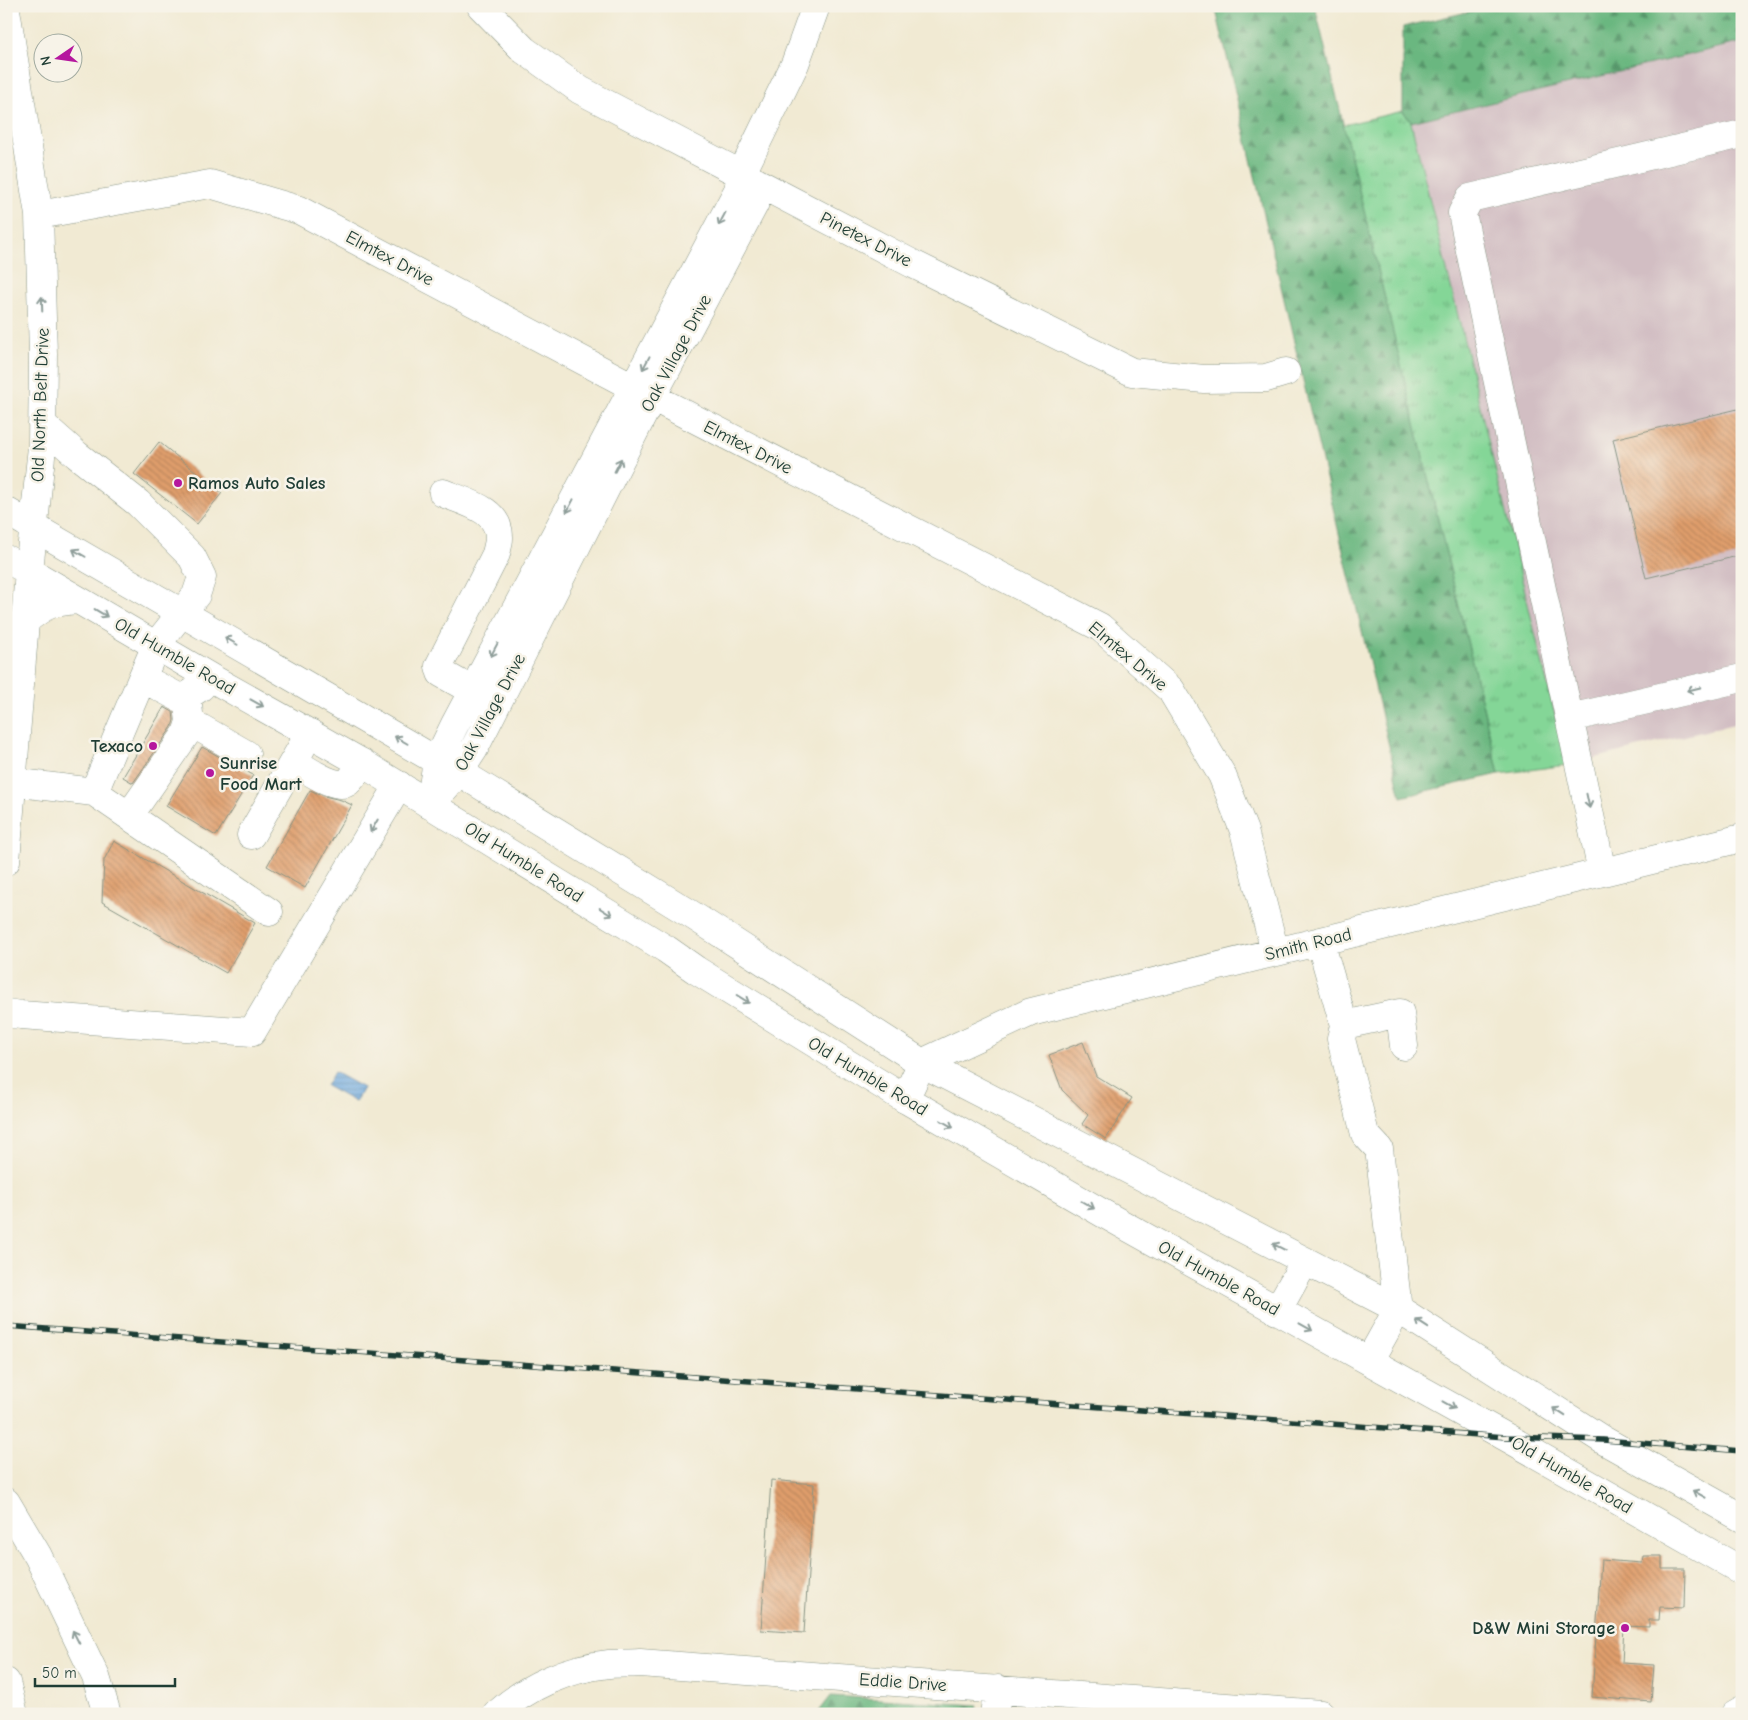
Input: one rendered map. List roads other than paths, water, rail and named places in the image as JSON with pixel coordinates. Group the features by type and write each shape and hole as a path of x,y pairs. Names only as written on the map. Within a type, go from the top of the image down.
{"street":[{"name":"Pinetex Drive","path":"482,6 524,50 580,90 913,264 1132,372 1204,379 1266,378 1286,372"},
{"path":"741,175 795,64 816,6"},
{"name":"Old North Belt Drive","path":"6,10 39,215 43,354 42,446 34,527 18,565 25,621 6,861"},
{"path":"1602,872 1462,213 1470,198 1742,134"},
{"name":"Oak Village Drive","path":"448,767 474,749 540,589 643,392 755,203 741,175"},
{"name":"Elmtex Drive","path":"39,215 210,184 299,210 643,392 1100,627 1171,690 1222,776 1241,822 1275,952"},
{"path":"42,424 77,455 138,503 192,557 202,577 196,595 156,645 94,792"},
{"path":"444,493 486,510 497,524 499,537 496,554 439,666 441,673 472,691"},
{"path":"6,511 448,767 689,914 922,1063 1398,1309 1603,1440 1742,1518"},
{"path":"490,564 540,589"},
{"name":"Old Humble Road","path":"18,565 399,785 666,949 696,970 905,1100 1104,1214 1506,1437 1742,1572"},
{"name":"Oak Village Drive","path":"430,804 448,767 472,691 540,589"},
{"path":"25,621 42,607 55,602 78,600"},
{"path":"142,678 180,698 189,709 246,754"},
{"path":"1570,718 1742,678"},
{"path":"128,816 186,734 189,709 213,679"},
{"path":"251,835 310,733"},
{"path":"294,762 334,784 342,785 349,782 362,763"},
{"path":"12,782 94,792 269,912"},
{"path":"6,1013 252,1032 399,785"},
{"name":"Smith Road","path":"922,1063 1031,1012 1742,838"},
{"path":"666,949 689,914"},
{"path":"1320,941 1344,1025 1341,1039 1365,1134 1379,1149 1398,1309 1369,1361"},
{"path":"1344,1025 1400,1013 1404,1046"},
{"path":"905,1100 922,1063"},
{"path":"1277,1310 1305,1260"},
{"path":"6,1502 38,1556 96,1677 108,1714"},
{"name":"Eddie Drive","path":"497,1714 520,1695 546,1682 577,1670 609,1664 640,1664 996,1701 1321,1714"},
{"path":"1735,1714 1742,1710"}],"water":[{"path":"334,1072 363,1088 355,1102 326,1086"}],"railway":[{"path":"6,1326 1506,1437 1603,1440 1742,1451"}],"place":[{"name":"Ramos Auto Sales","path":"178,483"},
{"name":"Texaco","path":"153,746"},
{"name":"Sunrise Food Mart","path":"210,773"},
{"name":"D&W Mini Storage","path":"1625,1628"}]}
